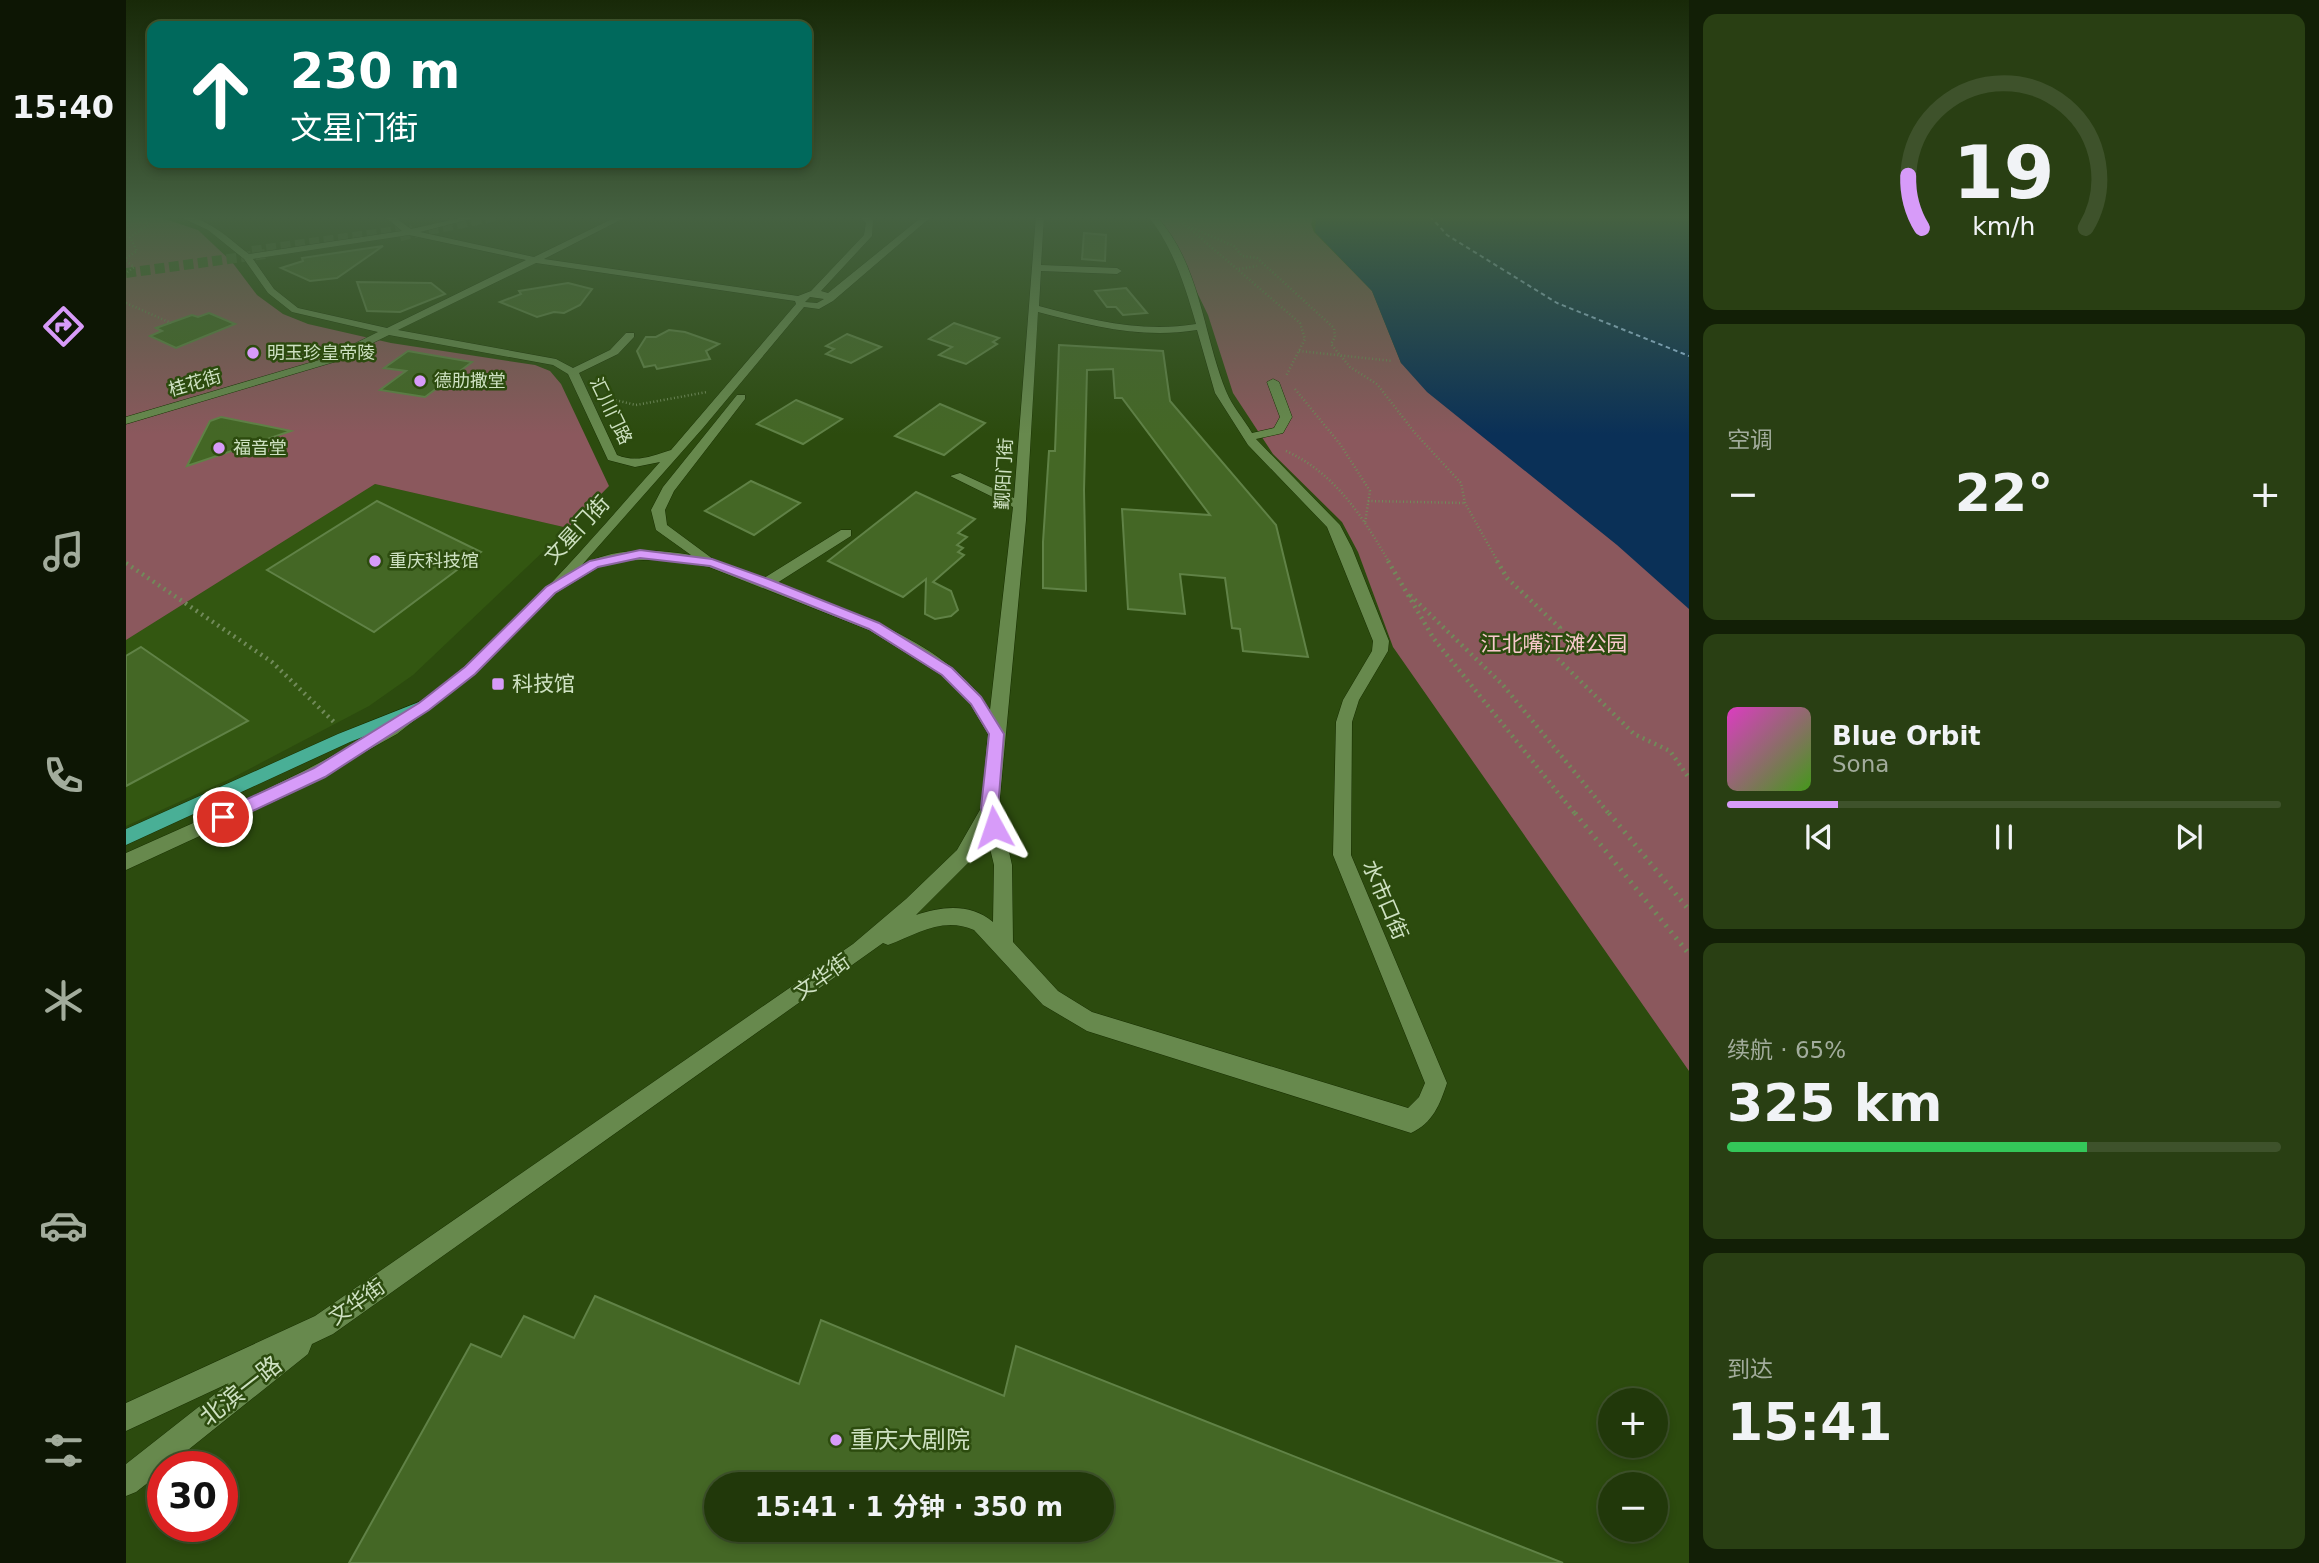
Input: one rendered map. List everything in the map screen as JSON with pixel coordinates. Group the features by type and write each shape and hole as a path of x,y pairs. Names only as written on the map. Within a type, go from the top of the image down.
{"main road":[{"path":"126,837 344,738 424,706"}],"street":[{"name":"汇川门路","path":"270,289 295,310 390,332 555,362 573,372 612,457 625,464 646,463 676,452"},
{"name":"桂花街","path":"126,421 298,372 390,332 477,289"},
{"path":"741,289 827,303 829,297 839,289"},
{"path":"712,563 661,527 658,510 687,463 806,299 816,289"},
{"name":"觐阳门街","path":"996,734 1019,505 1035,289"},
{"name":"水市口街","path":"1003,944 1057,1005 1087,1021 1411,1121 1428,1105 1437,1083 1342,855 1344,722 1351,700 1380,651 1381,641 1345,548 1333,525 1251,441 1221,393 1191,289"},
{"name":"文星门街","path":"126,862 320,772 424,706 470,670 551,590 676,452 729,393 806,299"},
{"path":"1034,308 1129,331 1171,333 1203,326"},
{"path":"573,372 614,352 630,335"},
{"path":"1251,441 1279,430 1286,417 1279,381"},
{"path":"956,477 1019,505"},
{"path":"766,583 846,533"},
{"path":"551,590 594,564 618,557 668,555 712,563 874,626 912,647 947,671 976,700 996,734"},
{"name":"文华街","path":"126,1418 324,1325 860,950 913,905 964,855 989,808 996,734"},
{"path":"989,808 1003,865 1003,944"},
{"path":"860,950 919,920 944,915 966,918 988,926 1003,944"},
{"name":"北滨一路","path":"126,1482 324,1325"}],"path":[{"path":"1261,289 1300,323 1305,340 1279,381"},
{"path":"1291,289 1334,328 1335,337 1331,344 1350,367 1377,384 1415,433 1461,483 1465,503 1507,578 1560,628 1557,658 1634,734 1670,751 1689,778"},
{"path":"126,303 171,323"},
{"path":"1299,351 1393,361"},
{"path":"1292,386 1306,399 1340,444 1370,491 1365,524"},
{"path":"582,393 636,405 698,392 729,393"},
{"path":"1251,441 1304,459 1338,485 1365,524 1434,639 1689,954"},
{"path":"1368,501 1465,503"},
{"path":"126,563 272,662 337,724"},
{"path":"1407,592 1435,615 1502,684 1689,910"}],"shaded area":[{"path":"375,484 568,528 413,675 369,706 232,778 126,826 126,640"}],"green space":[{"path":"126,289 252,289 283,314 308,324 391,343 535,365 550,371 561,384 609,486 568,528 375,484 126,640"},
{"name":"江北嘴江滩公园","path":"1195,289 1370,289 1401,363 1444,385 1689,595 1689,1071 1393,647 1358,552 1342,522 1273,454 1233,393 1208,315"}],"water":[{"path":"1370,289 1689,289 1689,609 1617,545 1427,392 1401,363"}],"building":[{"path":"359,289 439,289 445,294 400,312 367,311"},
{"path":"592,289 580,305 564,313 554,312 537,317 500,302 521,294 519,291"},
{"path":"1127,289 1147,313 1123,315 1116,307 1107,307 1095,291"},
{"path":"209,313 235,324 176,348 150,336 162,331 156,328 192,315 198,317"},
{"path":"954,323 999,338 993,342 997,344 966,364 939,355 952,347 929,339"},
{"path":"669,330 685,332 719,344 706,351 710,359 657,369 655,365 644,367 637,351 646,337 656,337"},
{"path":"847,334 881,347 851,363 826,354 834,349 826,346"},
{"path":"1059,345 1163,351 1170,401 1276,525 1308,657 1243,651 1240,629 1232,628 1225,578 1180,574 1185,614 1128,609 1122,509 1210,515 1122,398 1115,398 1113,369 1087,370 1084,490 1086,591 1043,588 1043,542 1049,451 1055,451"},
{"name":"德肋撒堂","path":"408,351 472,362 425,397 380,390 406,371 384,368"},
{"path":"796,400 842,419 803,444 757,424"},
{"path":"940,404 985,423 944,455 895,436"},
{"name":"福音堂","path":"221,417 291,431 187,466 210,421"},
{"path":"751,481 800,503 754,535 705,511"},
{"path":"916,492 975,519 958,533 967,537 957,545 963,548 958,552 964,555 933,582 951,591 958,610 951,616 935,619 925,614 926,579 903,597 828,561"},
{"name":"重庆科技馆","path":"377,501 481,552 374,632 267,570"},
{"path":"141,647 248,721 126,786 126,656"},
{"name":"重庆大剧院","path":"595,1296 799,1384 821,1320 1004,1396 1016,1346 1563,1563 349,1563 471,1344 501,1357 524,1316 574,1338"}],"ferry route":[{"path":"1534,289 1557,303 1689,356"}],"place":[{"name":"明玉珍皇帝陵","path":"253,353"},
{"name":"德肋撒堂","path":"420,381"},
{"name":"福音堂","path":"219,448"},
{"name":"重庆科技馆","path":"375,561"},
{"name":"科技馆","path":"498,684"},
{"name":"重庆大剧院","path":"836,1440"}],"route":[{"path":"223,817 320,772 424,706 470,670 551,590 594,564 640,554 668,555 712,563 766,583 874,626 947,671 976,700 996,734 989,808 994,827"}]}
